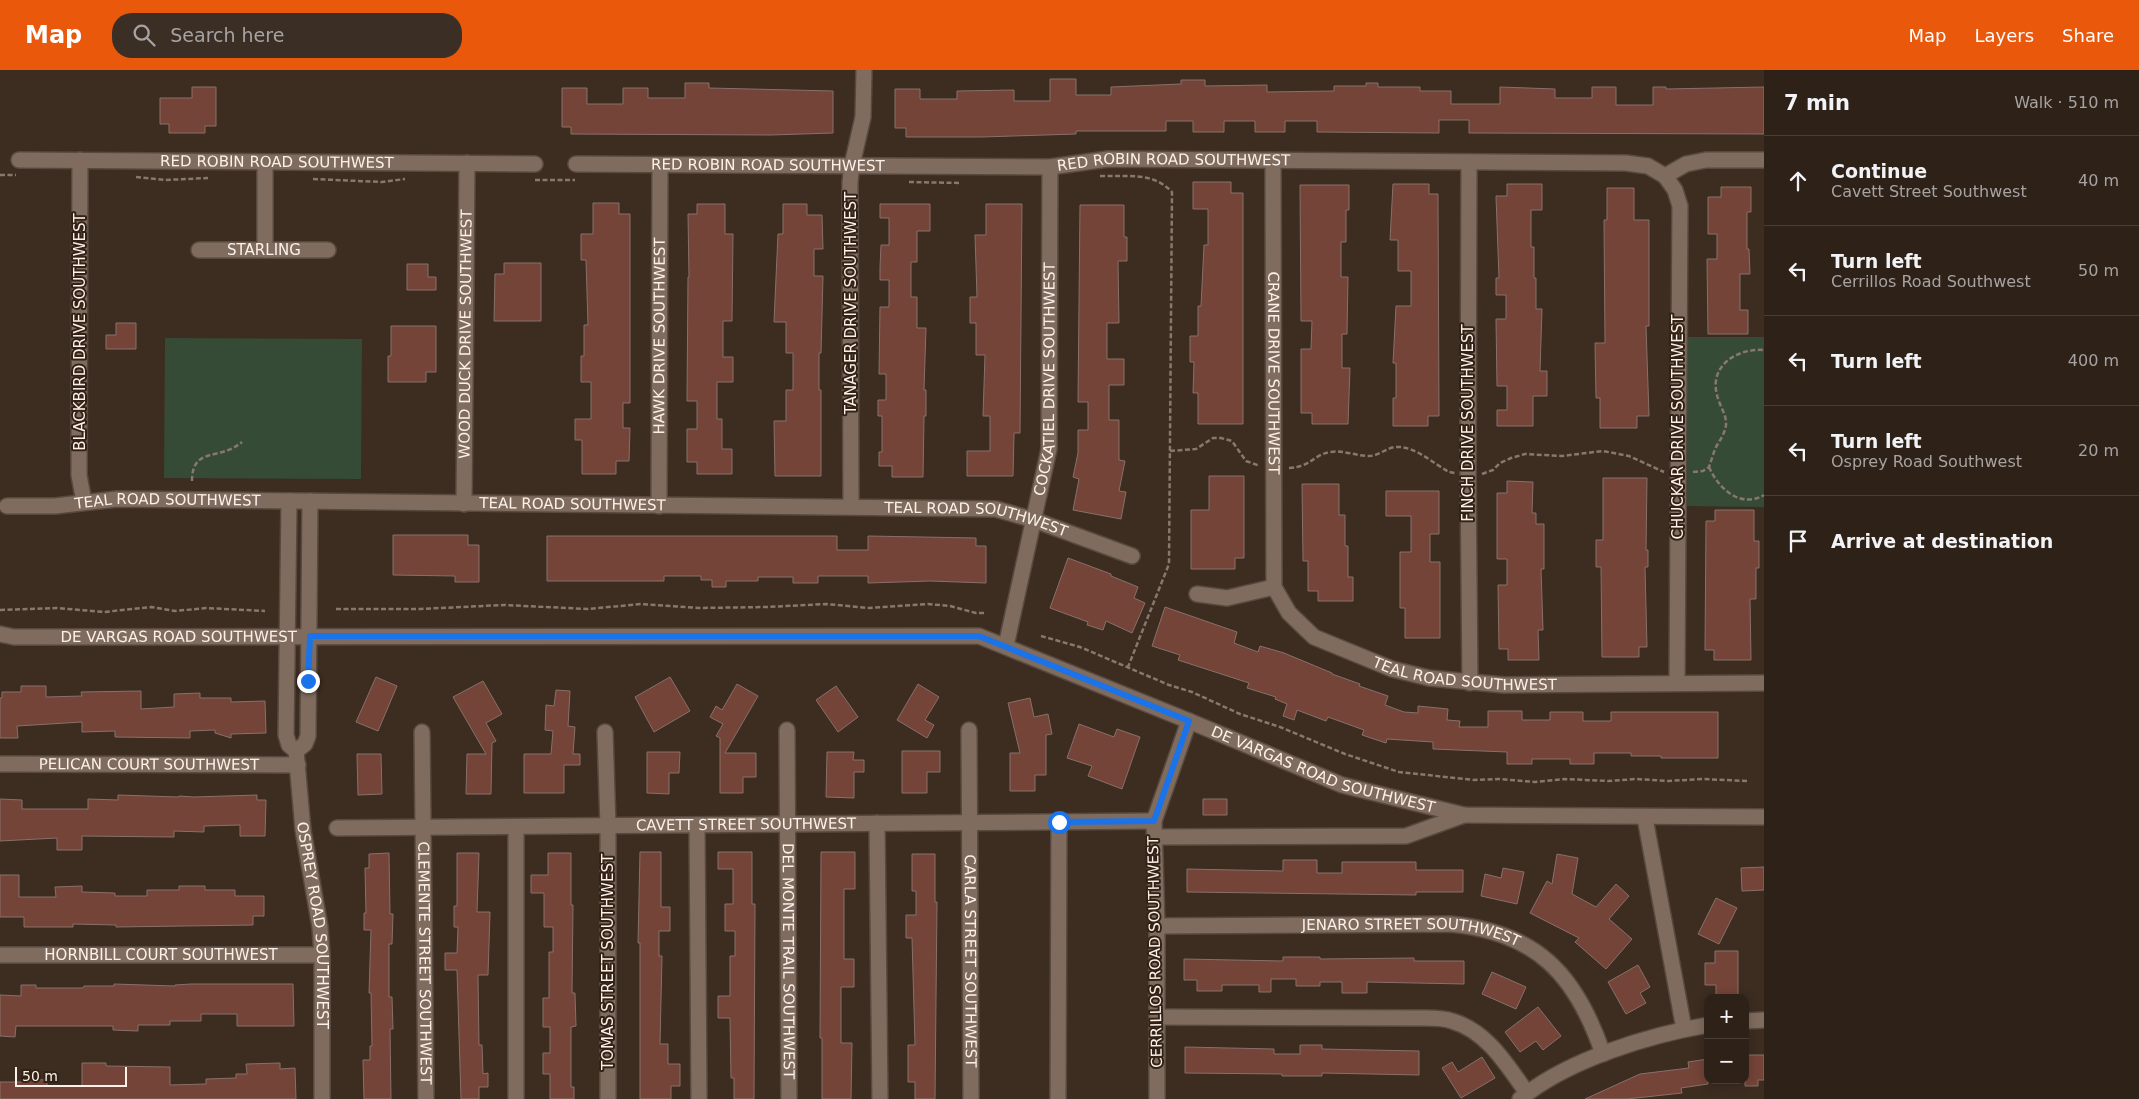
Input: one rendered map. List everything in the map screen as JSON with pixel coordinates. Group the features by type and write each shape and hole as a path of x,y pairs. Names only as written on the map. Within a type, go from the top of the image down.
{"street":[{"name":"TANAGER DRIVE SOUTHWEST","path":"851,507 850,182 863,117 864,70"},
{"name":"RED ROBIN ROAD SOUTHWEST","path":"576,164 1050,167 1108,159 1626,163 1648,166 1665,176"},
{"name":"RED ROBIN ROAD SOUTHWEST","path":"19,160 535,164"},
{"name":"BLACKBIRD DRIVE SOUTHWEST","path":"80,160 79,475 84,502"},
{"path":"1665,176 1686,164 1706,160 1764,160"},
{"name":"CRANE DRIVE SOUTHWEST","path":"1273,161 1274,587"},
{"path":"265,162 265,250"},
{"name":"FINCH DRIVE SOUTHWEST","path":"1469,162 1468,474 1470,683"},
{"name":"WOOD DUCK DRIVE SOUTHWEST","path":"464,504 467,163"},
{"name":"HAWK DRIVE SOUTHWEST","path":"658,506 660,165"},
{"name":"COCKATIEL DRIVE SOUTHWEST","path":"1006,646 1049,449 1050,167"},
{"name":"CHUCKAR DRIVE SOUTHWEST","path":"1665,176 1674,190 1680,206 1677,682"},
{"name":"STARLING","path":"199,250 328,250"},
{"name":"TEAL ROAD SOUTHWEST","path":"7,506 56,506 118,499 996,509 1034,520 1132,556"},
{"name":"OSPREY ROAD SOUTHWEST","path":"289,501 286,735 288,745 297,758 303,830 320,927 322,955 322,1099"},
{"path":"297,758 308,736 310,501"},
{"path":"1197,594 1227,598 1274,587"},
{"name":"TEAL ROAD SOUTHWEST","path":"1274,587 1289,613 1314,637 1392,669 1429,678 1470,683 1504,684 1764,683"},
{"name":"DE VARGAS ROAD SOUTHWEST","path":"0,634 14,637 979,636 1342,785 1464,815 1646,818 1764,817"},
{"name":"CERRILLOS ROAD SOUTHWEST","path":"1157,1099 1157,926 1154,821 1189,721"},
{"name":"DEL MONTE TRAIL SOUTHWEST","path":"787,730 789,1099"},
{"name":"CARLA STREET SOUTHWEST","path":"969,730 971,1099"},
{"name":"CLEMENTE STREET SOUTHWEST","path":"422,732 426,1099"},
{"name":"TOMAS STREET SOUTHWEST","path":"605,732 608,826 608,1099"},
{"name":"PELICAN COURT SOUTHWEST","path":"0,764 297,758"},
{"path":"1154,837 1406,836 1464,815"},
{"path":"1646,818 1684,1029"},
{"name":"CAVETT STREET SOUTHWEST","path":"338,828 1154,821"},
{"path":"1058,1099 1059,822"},
{"path":"877,823 880,1099"},
{"path":"697,825 699,1099"},
{"path":"516,827 516,1099"},
{"name":"JENARO STREET SOUTHWEST","path":"1157,926 1450,924 1478,927 1515,939 1553,965 1573,987 1592,1021 1603,1054"},
{"name":"HORNBILL COURT SOUTHWEST","path":"0,956 322,955"},
{"path":"1157,1017 1417,1018 1451,1020 1472,1029 1490,1045 1523,1096 1561,1073 1603,1054 1684,1029 1704,1026"},
{"path":"1749,1021 1764,1020"}],"path":[{"path":"1099,176 1147,177 1163,183 1172,192 1169,564 1128,668"},
{"path":"307,178 375,182 407,179"},
{"path":"526,180 581,179"},
{"path":"1687,474 1709,468 1716,447 1725,431 1726,422 1716,394 1717,379 1731,356 1742,351 1764,350"},
{"path":"1170,451 1196,449 1213,438 1222,438 1232,441 1246,461 1264,468"},
{"path":"192,481 192,472 200,458 234,449 242,442"},
{"path":"1282,468 1302,466 1329,452 1340,451 1370,456 1379,455 1396,447 1411,450 1449,472 1460,474"},
{"path":"1478,474 1486,474 1500,463 1525,454 1562,456 1603,451 1629,456 1652,468 1668,473"},
{"path":"1709,468 1721,488 1730,495 1742,499 1757,499 1764,495"},
{"path":"336,609 420,609 504,605 588,609 641,604 700,608 826,604 869,608 928,604 985,613"},
{"path":"0,610 56,608 104,612 151,607 175,611 206,608 265,611"},
{"path":"1041,636 1080,647 1169,685 1192,692 1240,714 1280,726 1324,746 1399,772 1474,780 1499,779 1535,782 1564,779 1668,781 1702,779 1747,781"}],"green space":[{"path":"1688,337 1764,337 1764,507 1687,506"},
{"path":"165,338 362,339 361,479 164,478"}],"building":[{"path":"1050,79 1076,79 1076,95 1111,95 1111,87 1181,84 1181,80 1205,80 1205,86 1267,85 1267,92 1334,91 1334,86 1366,86 1366,83 1378,83 1378,87 1420,87 1420,91 1451,91 1451,104 1500,104 1500,87 1555,89 1555,98 1592,98 1592,87 1616,87 1616,105 1653,105 1653,87 1666,87 1666,89 1764,87 1764,134 1469,133 1469,120 1439,120 1439,133 1317,132 1317,121 1285,121 1285,132 1255,132 1255,121 1224,121 1224,132 1193,132 1193,121 1166,121 1166,131 1076,131 1076,134 982,137 906,137 906,128 895,128 895,89 920,89 920,99 957,99 957,91 1014,90 1014,101 1050,101"},
{"path":"685,83 709,83 709,88 833,91 833,133 771,135 571,134 571,127 562,127 562,88 587,88 587,104 623,104 623,88 648,88 648,98 685,98"},
{"path":"192,87 216,87 216,126 205,126 205,133 169,133 169,124 160,124 160,98 192,98"},
{"path":"1193,182 1231,182 1231,193 1243,193 1243,424 1198,424 1198,393 1193,393 1194,362 1190,362 1190,336 1198,336 1198,306 1201,306 1204,245 1208,245 1208,209 1193,209"},
{"path":"1393,184 1429,184 1429,194 1438,194 1439,416 1428,416 1428,426 1393,426 1393,398 1396,398 1396,363 1393,363 1396,306 1411,306 1411,271 1398,271 1398,240 1390,240"},
{"path":"1507,184 1542,184 1542,210 1531,210 1531,247 1534,247 1536,309 1542,309 1540,371 1547,371 1547,396 1533,396 1533,426 1497,426 1497,410 1507,410 1507,386 1497,386 1496,319 1506,319 1506,295 1496,295 1496,278 1499,278 1496,196 1507,196"},
{"path":"1300,185 1349,185 1349,210 1346,210 1346,242 1341,242 1341,277 1348,277 1347,334 1342,334 1342,368 1350,368 1348,424 1312,424 1312,413 1301,413 1301,349 1311,349 1312,321 1301,321"},
{"path":"1721,187 1751,187 1751,212 1747,212 1747,249 1749,249 1750,274 1740,274 1740,310 1748,310 1748,334 1708,334 1707,259 1717,259 1717,234 1708,234 1708,197 1721,197"},
{"path":"1607,188 1634,188 1634,220 1649,220 1649,326 1646,326 1649,416 1637,416 1637,428 1600,428 1600,398 1596,398 1595,343 1605,343 1604,220 1607,220"},
{"path":"593,203 619,203 619,214 630,214 630,403 623,403 623,428 630,428 629,461 616,461 616,474 582,474 582,440 575,440 575,419 591,419 591,382 581,382 581,356 584,356 584,325 588,325 586,260 581,260 581,234 593,234"},
{"path":"697,204 725,204 725,234 733,234 732,321 723,321 723,357 733,357 733,382 717,382 717,419 722,419 722,449 732,449 732,474 697,474 697,462 687,462 687,429 697,429 697,401 687,401 688,214 697,214"},
{"path":"783,204 807,204 807,215 822,215 823,249 814,249 814,276 823,276 821,353 819,353 821,476 775,476 774,421 786,421 786,390 793,390 793,353 786,353 786,322 774,322 778,234 783,234"},
{"path":"880,204 930,204 930,231 917,231 917,262 911,262 911,297 917,297 917,328 926,328 924,390 926,390 926,416 924,416 923,477 892,477 892,466 879,466 879,452 882,452 882,416 878,416 878,400 886,400 886,374 879,374 880,307 889,307 889,280 880,280 880,267 881,245 889,245 889,218 880,218"},
{"path":"986,204 1022,204 1020,433 1014,433 1013,476 967,476 967,451 990,451 990,416 983,416 985,355 976,355 976,323 970,323 970,297 977,297 975,235 986,235"},
{"path":"1080,205 1124,205 1124,237 1127,237 1127,261 1118,261 1119,323 1107,323 1107,359 1124,359 1124,385 1109,385 1109,420 1119,420 1119,460 1125,461 1119,491 1126,492 1121,519 1073,510 1079,479 1073,477 1078,453 1078,430 1088,430 1088,402 1078,402"},
{"path":"504,263 541,263 541,321 494,321 495,274 504,274"},
{"path":"407,264 428,264 428,277 436,277 436,290 407,290"},
{"path":"116,323 136,323 136,349 106,349 106,335 116,335"},
{"path":"391,326 436,326 436,372 426,372 426,382 388,382 388,356 391,356"},
{"path":"1209,476 1244,476 1244,558 1235,558 1235,569 1191,569 1191,510 1209,510"},
{"path":"1603,478 1647,478 1646,550 1648,550 1648,567 1645,567 1647,647 1639,647 1639,657 1602,657 1601,567 1596,567 1596,540 1603,540"},
{"path":"1507,481 1533,482 1532,513 1536,513 1536,524 1544,524 1544,569 1541,569 1543,630 1538,630 1539,660 1508,660 1508,649 1499,649 1498,585 1507,585 1507,559 1497,559 1497,493 1507,493"},
{"path":"1302,484 1339,484 1339,515 1345,515 1345,546 1348,546 1348,577 1353,577 1353,601 1318,601 1318,591 1308,591 1308,561 1303,561"},
{"path":"1386,491 1439,491 1439,534 1430,534 1430,562 1440,562 1440,638 1405,638 1405,608 1400,608 1400,552 1411,552 1411,516 1386,516"},
{"path":"1715,510 1754,510 1754,541 1759,541 1759,568 1756,568 1756,599 1750,599 1751,660 1714,660 1714,650 1705,650 1706,521 1715,521"},
{"path":"393,535 468,535 468,545 479,545 479,582 455,582 455,576 393,575"},
{"path":"547,536 837,536 837,550 868,550 868,536 976,538 976,546 986,546 986,583 930,581 868,583 868,576 818,576 818,583 793,583 793,577 758,577 758,581 726,581 726,587 712,587 712,580 701,580 701,576 664,576 664,581 547,581"},
{"path":"1068,558 1111,574 1111,576 1138,587 1134,598 1145,603 1132,633 1106,621 1103,630 1087,625 1088,622 1050,608"},
{"path":"1165,607 1237,632 1234,643 1258,652 1260,646 1284,653 1360,684 1359,686 1388,696 1385,705 1404,712 1418,713 1418,706 1448,709 1447,720 1460,721 1459,727 1488,727 1488,711 1522,711 1522,720 1550,720 1550,712 1583,712 1583,721 1611,721 1611,712 1718,712 1718,758 1661,758 1661,756 1631,756 1631,753 1594,753 1594,764 1570,764 1570,759 1532,759 1532,764 1507,764 1507,752 1433,749 1433,742 1387,739 1386,743 1362,735 1364,730 1328,717 1326,721 1297,710 1294,720 1283,716 1287,704 1275,699 1276,697 1247,688 1249,683 1178,660 1180,655 1152,646"},
{"path":"376,677 397,686 378,731 356,722"},
{"path":"670,677 690,711 654,732 635,697"},
{"path":"483,681 502,714 486,723 496,741 492,743 491,794 466,794 467,754 486,754 453,697"},
{"path":"737,684 758,696 725,753 756,753 756,777 743,777 743,793 720,793 720,738 716,736 723,724 710,717 716,706 722,710"},
{"path":"918,684 939,697 925,720 934,725 927,738 897,720"},
{"path":"21,686 46,686 46,697 82,696 81,692 141,691 141,709 174,707 174,694 200,693 200,698 231,698 231,702 265,701 266,733 231,734 231,738 215,733 215,730 190,731 190,738 115,737 115,731 82,732 82,722 17,726 18,738 0,738 0,698 2,698 2,692 21,692"},
{"path":"836,686 858,717 838,732 816,700"},
{"path":"556,690 570,691 568,726 575,727 573,754 580,754 580,765 564,765 564,793 524,793 524,754 551,754 553,731 545,730 546,705 554,706"},
{"path":"1030,698 1034,717 1048,714 1052,734 1046,735 1046,775 1035,775 1035,791 1010,791 1010,753 1020,753 1008,703"},
{"path":"1079,724 1114,737 1117,729 1140,737 1122,789 1088,776 1092,766 1067,758"},
{"path":"902,751 940,751 940,772 927,772 927,793 902,793"},
{"path":"647,752 680,752 679,773 669,773 669,794 647,793"},
{"path":"827,752 854,752 853,760 864,760 864,772 854,772 854,798 826,797"},
{"path":"357,754 381,754 382,794 358,795"},
{"path":"118,795 194,797 257,795 257,800 266,800 265,836 240,836 240,825 204,826 204,832 174,831 174,837 82,836 82,850 57,850 57,838 0,841 0,799 22,800 22,809 88,809 88,799 118,800"},
{"path":"1203,799 1227,799 1227,815 1203,815"},
{"path":"640,852 661,852 661,907 670,907 670,931 659,931 659,956 662,956 660,1044 668,1044 668,1064 680,1064 680,1086 671,1086 671,1099 640,1099 640,943 638,943"},
{"path":"718,852 752,852 752,904 755,904 754,1099 734,1099 734,1078 731,1078 730,1018 718,1018 718,996 730,996 730,956 735,956 735,931 725,931 725,904 733,904 733,869 718,869"},
{"path":"821,852 855,852 855,889 844,889 844,959 854,959 854,987 841,987 841,1043 852,1043 851,1099 822,1099 822,1038 820,1038"},
{"path":"389,853 390,914 393,914 392,944 389,944 389,997 392,997 393,1029 390,1029 391,1099 364,1099 363,1060 370,1060 370,1046 372,1046 371,993 369,993 371,930 364,930 364,913 366,913 365,868 369,868 369,854"},
{"path":"457,853 479,853 477,912 490,912 488,975 478,975 479,1045 482,1045 483,1074 488,1073 488,1087 479,1087 479,1099 461,1099 457,970 445,970 445,953 457,953 458,927 454,927 454,906 457,906"},
{"path":"548,853 571,853 571,905 573,905 572,993 575,993 576,1026 571,1027 571,1087 574,1087 574,1099 550,1099 550,1074 543,1074 543,1053 550,1053 550,1027 543,1027 543,998 549,998 549,952 553,952 553,927 544,927 544,893 531,893 531,875 548,875"},
{"path":"912,854 935,854 935,902 937,902 935,1099 915,1099 915,1082 908,1082 908,1045 915,1045 912,938 906,938 906,915 916,915 916,891 912,891"},
{"path":"1557,854 1578,858 1572,894 1596,907 1616,884 1629,896 1609,919 1632,939 1606,969 1575,942 1579,938 1530,913 1547,881 1552,884"},
{"path":"1283,860 1317,860 1317,873 1342,873 1342,862 1416,862 1416,870 1463,870 1463,892 1416,892 1416,895 1187,892 1187,869 1283,871"},
{"path":"1764,867 1764,890 1742,891 1741,868"},
{"path":"1503,868 1524,872 1517,904 1481,896 1485,874 1501,878"},
{"path":"0,875 19,875 19,897 56,897 55,887 82,886 82,892 115,893 115,896 147,896 147,890 179,890 179,886 205,886 205,890 235,890 235,896 264,896 264,916 253,916 253,925 116,927 116,925 73,924 73,927 24,927 24,917 0,917"},
{"path":"1716,898 1737,908 1719,944 1698,934"},
{"path":"1715,951 1738,951 1738,994 1716,994 1716,985 1705,985 1705,963 1715,963"},
{"path":"1283,957 1320,957 1320,959 1414,958 1414,961 1464,961 1464,984 1367,982 1367,993 1342,993 1342,982 1320,982 1320,986 1296,986 1296,979 1271,979 1271,992 1259,992 1259,985 1222,985 1222,991 1197,991 1197,980 1184,980 1184,959 1283,961"},
{"path":"1638,965 1650,987 1640,993 1646,1003 1626,1014 1608,982"},
{"path":"1492,972 1526,987 1516,1009 1482,994"},
{"path":"114,984 175,986 191,984 293,984 294,1026 237,1026 237,1014 201,1014 201,1021 170,1021 170,1025 138,1025 138,1031 113,1030 113,1026 16,1026 15,1037 0,1036 0,995 21,996 21,985 36,985 36,988 83,988 84,986 114,986"},
{"path":"1538,1007 1561,1036 1543,1050 1536,1041 1520,1052 1505,1032"},
{"path":"1300,1045 1322,1045 1322,1049 1419,1051 1419,1075 1322,1073 1322,1076 1282,1076 1282,1074 1185,1073 1185,1047 1274,1049 1274,1054 1300,1054"},
{"path":"1749,1055 1764,1055 1764,1080 1758,1080 1758,1086 1745,1086 1745,1084 1749,1084"},
{"path":"1482,1057 1495,1078 1461,1098 1442,1068 1452,1062 1458,1072"},
{"path":"1704,1060 1704,1084 1708,1084 1681,1088 1682,1093 1627,1099 1585,1099 1640,1074 1689,1068 1688,1062"},
{"path":"82,1063 106,1063 106,1066 170,1067 170,1085 206,1084 206,1079 236,1078 236,1074 247,1074 246,1064 280,1063 280,1069 295,1068 296,1099 0,1099 0,1082 22,1082 22,1079 47,1080 47,1086 82,1086"}],"route":[{"path":"308,681 310,636 979,636 1189,721 1154,821 1059,822"}]}
